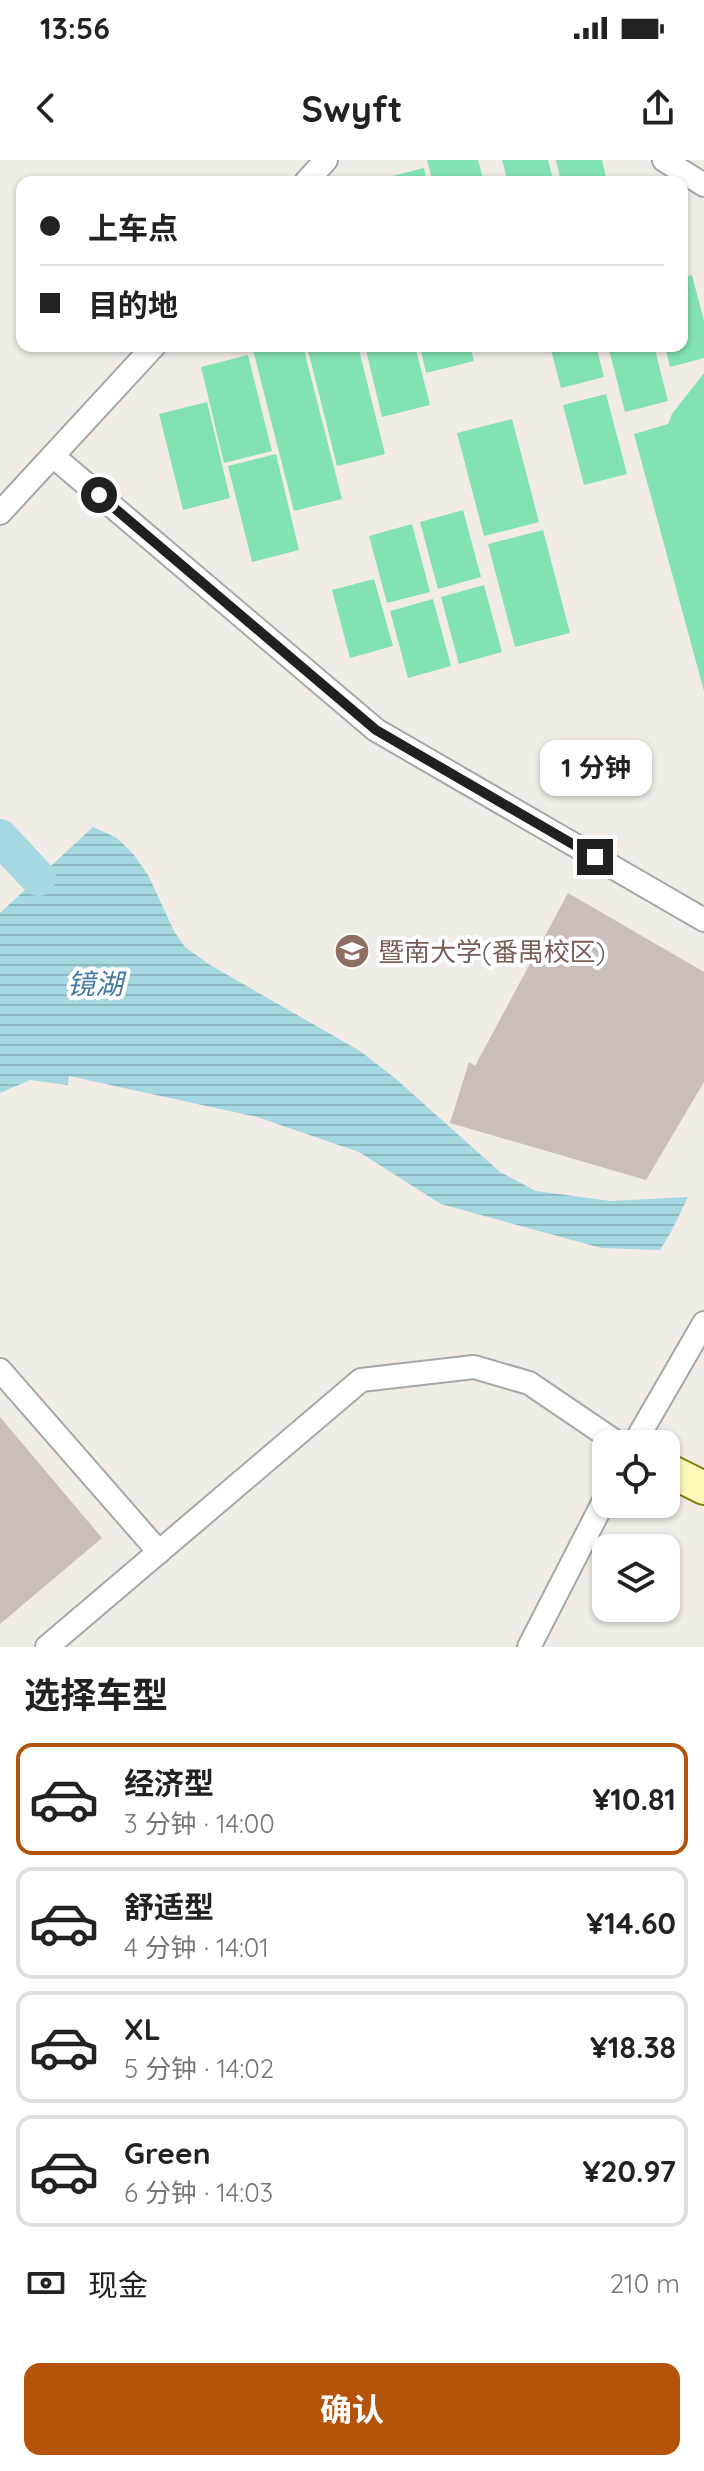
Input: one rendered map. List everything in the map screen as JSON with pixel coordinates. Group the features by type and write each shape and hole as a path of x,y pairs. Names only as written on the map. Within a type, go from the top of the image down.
{"street":[{"path":"311,176 326,160"},
{"path":"664,160 704,185"},
{"path":"0,513 148,352"},
{"path":"53,456 376,730 704,920"},
{"path":"642,1430 704,1323"},
{"path":"47,1647 361,1380 474,1367 529,1383 598,1430"},
{"path":"0,1370 159,1552"},
{"path":"680,1476 704,1488"},
{"path":"529,1647 595,1518"}],"green space":[{"path":"427,160 478,160 482,176 431,176"},
{"path":"502,160 548,160 552,176 506,176"},
{"path":"556,160 602,160 606,176 560,176"},
{"path":"424,168 426,176 392,176"},
{"path":"692,275 704,321 704,358 670,367 666,352 688,352 688,276"},
{"path":"254,352 305,352 342,499 294,511"},
{"path":"308,352 360,352 385,454 337,466"},
{"path":"366,352 417,352 430,405 382,417"},
{"path":"421,352 472,352 474,361 426,373"},
{"path":"552,352 598,352 604,377 561,388"},
{"path":"610,352 656,352 668,401 625,412"},
{"path":"248,355 272,451 224,463 201,367"},
{"path":"704,373 704,691 634,434 668,424 672,414"},
{"path":"606,394 627,474 584,485 563,405"},
{"path":"207,402 230,498 183,510 159,414"},
{"path":"512,419 539,522 484,536 457,433"},
{"path":"276,454 299,550 252,562 228,466"},
{"path":"463,510 481,577 438,589 420,522"},
{"path":"412,524 430,592 387,603 369,536"},
{"path":"543,530 570,633 515,647 488,544"},
{"path":"374,579 393,646 350,658 332,590"},
{"path":"484,585 502,652 459,664 441,597"},
{"path":"433,599 451,666 408,678 390,611"}],"water":[{"name":"镜湖","path":"93,827 117,838 134,855 148,875 174,931 185,947 210,965 360,1051 500,1172 536,1191 611,1201 688,1197 660,1250 601,1248 441,1204 359,1152 257,1117 69,1076 68,1085 30,1080 0,1093 0,913"}],"building":[{"path":"568,893 704,972 704,1082 646,1180 450,1123 469,1062 475,1066"},
{"path":"0,1417 102,1538 0,1624"}],"waterway":[{"path":"0,837 38,878"}],"place":[{"name":"暨南大学(番禺校区)","path":"352,951"}],"route":[{"path":"99,495 376,730 595,857"}]}
